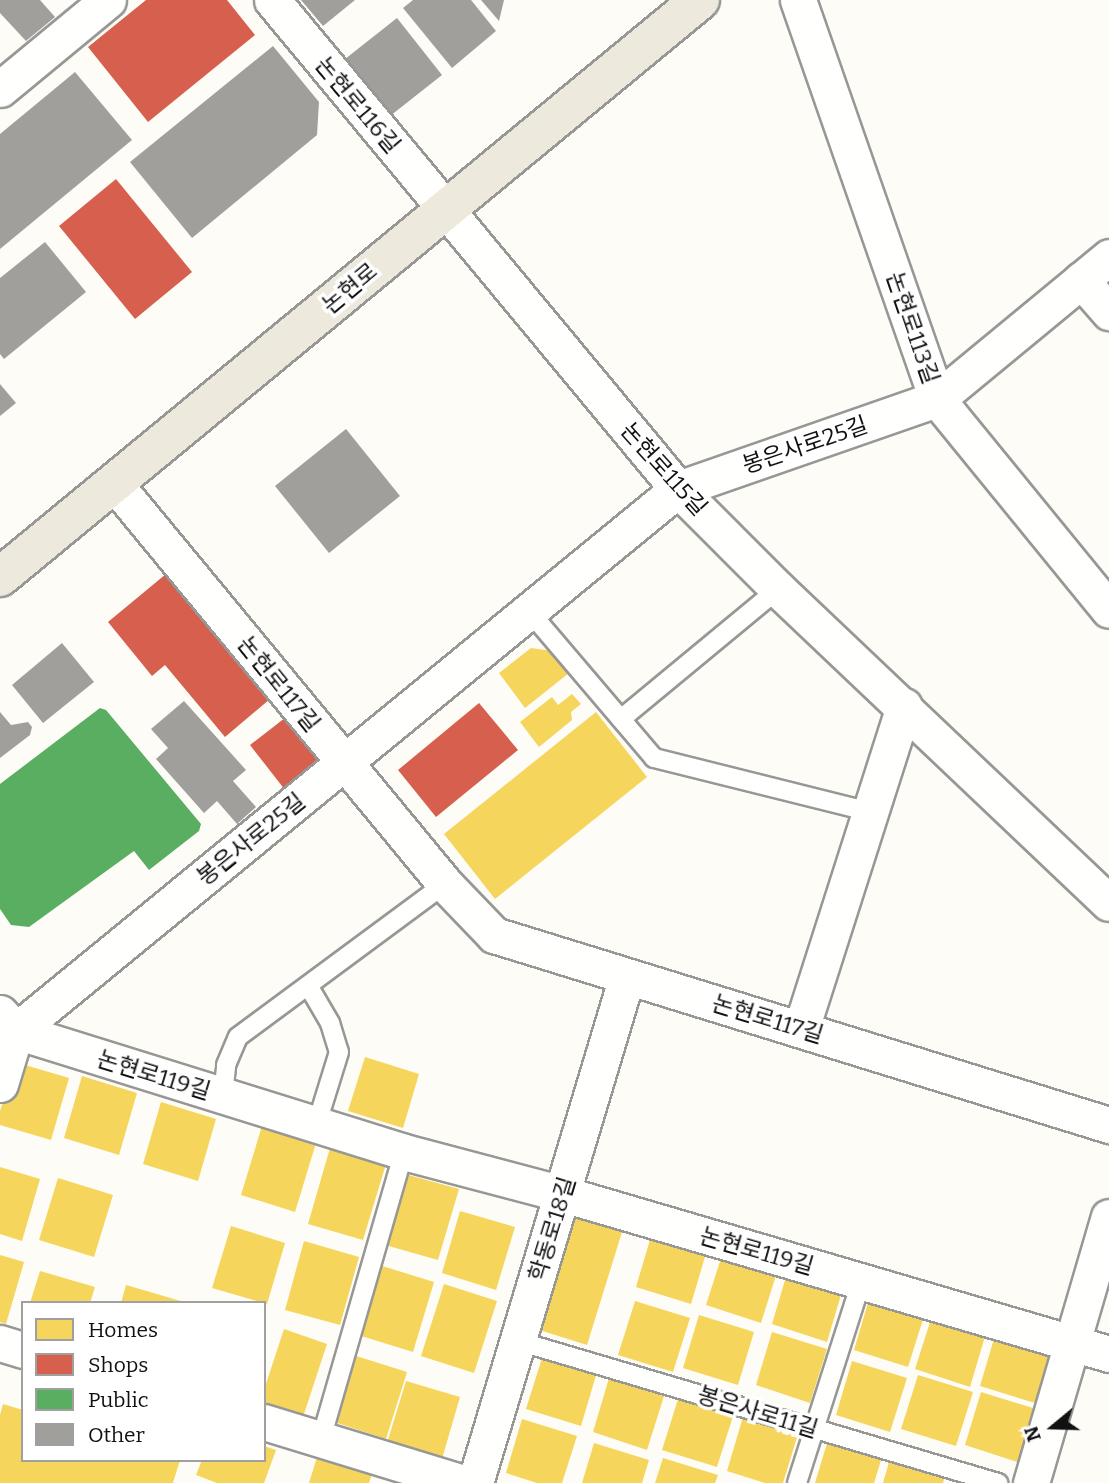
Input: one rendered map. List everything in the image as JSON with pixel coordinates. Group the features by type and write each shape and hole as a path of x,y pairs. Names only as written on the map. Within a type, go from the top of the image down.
{"main road":[{"name":"논현로","path":"0,577 700,0"}],"street":[{"path":"0,89 108,0"},
{"name":"논현로116길","path":"272,0 445,210"},
{"name":"논현로113길","path":"798,0 937,399 1109,610"},
{"name":"논현로115길","path":"445,210 678,489 778,589 1109,903"},
{"name":"봉은사로25길","path":"8,1022 344,763 678,489 937,399 1109,257"},
{"path":"1082,279 1109,312"},
{"name":"논현로117길","path":"114,483 445,884 494,936 1109,1125"},
{"path":"801,1030 904,706"},
{"name":"학동로18길","path":"475,1483 627,976"},
{"path":"0,1084 8,1022"},
{"name":"논현로119길","path":"8,1022 223,1096 404,1152 563,1194 1109,1354"},
{"path":"1031,1483 1109,1217"},
{"path":"0,1343 21,1349"},
{"path":"266,1423 464,1483"}],"lane":[{"path":"621,719 778,589"},
{"path":"529,611 654,758 870,812"},
{"path":"223,1096 226,1065 238,1037 445,884"},
{"path":"309,987 330,1023 339,1052 317,1123"},
{"path":"321,1439 404,1152"},
{"path":"797,1483 860,1282"},
{"name":"봉은사로11길","path":"518,1341 998,1483"}],"building: Homes":[{"path":"531,648 552,651 569,673 525,708 499,673"},
{"path":"572,694 581,704 571,712 572,720 539,747 520,722 552,697 558,705"},
{"path":"596,712 647,777 495,899 444,834"},
{"path":"365,1057 419,1074 403,1128 348,1111"},
{"path":"15,1062 69,1078 51,1140 0,1125 0,1111"},
{"path":"82,1076 137,1093 119,1155 64,1138"},
{"path":"161,1102 216,1119 198,1181 143,1164"},
{"path":"262,1126 316,1143 295,1212 241,1195"},
{"path":"330,1148 386,1164 363,1240 308,1224"},
{"path":"0,1167 40,1179 22,1241 0,1234"},
{"path":"405,1174 459,1189 438,1260 385,1245"},
{"path":"58,1178 113,1195 94,1257 39,1240"},
{"path":"460,1211 515,1227 496,1290 442,1273"},
{"path":"568,1215 622,1232 587,1345 533,1328"},
{"path":"231,1226 285,1243 267,1304 266,1301 257,1301 212,1288"},
{"path":"652,1233 707,1250 691,1304 636,1287"},
{"path":"304,1241 359,1257 340,1325 285,1310"},
{"path":"723,1252 778,1269 761,1323 706,1305"},
{"path":"0,1255 24,1262 6,1324 0,1322"},
{"path":"379,1265 434,1282 413,1352 358,1335"},
{"path":"788,1270 843,1288 827,1342 772,1324"},
{"path":"40,1271 95,1287 91,1301 31,1301"},
{"path":"444,1284 497,1301 474,1373 421,1356"},
{"path":"126,1285 181,1301 122,1301"},
{"path":"870,1296 925,1313 908,1367 854,1350"},
{"path":"635,1301 690,1318 673,1372 618,1355"},
{"path":"699,1315 754,1332 738,1385 683,1368"},
{"path":"932,1316 986,1333 970,1387 915,1369"},
{"path":"284,1329 327,1344 303,1417 266,1405 266,1384"},
{"path":"772,1332 827,1349 810,1403 756,1385"},
{"path":"996,1332 1051,1350 1035,1403 980,1386"},
{"path":"353,1355 407,1372 386,1439 331,1421"},
{"path":"543,1355 597,1372 581,1426 526,1409"},
{"path":"852,1361 907,1378 890,1432 836,1415"},
{"path":"918,1375 973,1392 956,1446 901,1429"},
{"path":"609,1378 664,1396 647,1450 593,1432"},
{"path":"406,1381 460,1397 442,1459 387,1443"},
{"path":"981,1392 1036,1409 1020,1463 965,1445"},
{"path":"679,1396 734,1413 717,1467 662,1450"},
{"path":"3,1404 21,1409 21,1462 179,1462 173,1483 0,1483 0,1415"},
{"path":"743,1417 798,1434 783,1483 765,1483 727,1471"},
{"path":"522,1419 577,1436 562,1483 537,1483 506,1473"},
{"path":"828,1440 882,1457 874,1483 815,1483"},
{"path":"594,1443 649,1460 642,1483 582,1483"},
{"path":"266,1447 276,1450 264,1483 217,1483 196,1475 201,1462 266,1462"},
{"path":"318,1454 373,1471 369,1483 309,1483"},
{"path":"663,1458 718,1475 715,1483 655,1483"},
{"path":"889,1462 944,1479 943,1483 883,1483"}],"building: Shops":[{"path":"146,0 227,0 255,35 148,122 88,47"},
{"path":"116,179 192,272 135,319 59,226"},
{"path":"172,569 276,694 225,737 165,665 152,676 108,622"},
{"path":"479,703 518,750 436,817 398,770"},
{"path":"290,714 315,743 320,772 289,795 250,745"}],"building: Public":[{"path":"100,708 106,710 201,824 199,831 149,870 134,851 29,927 11,925 0,909 0,784"}],"building: Other":[{"path":"0,0 40,0 55,17 26,41 0,13"},
{"path":"301,0 355,0 323,26"},
{"path":"413,0 471,0 496,31 452,68 403,8"},
{"path":"481,0 504,0 499,21"},
{"path":"397,18 442,75 385,120 340,63"},
{"path":"273,46 319,102 317,135 192,238 130,162"},
{"path":"75,72 132,140 0,249 0,134"},
{"path":"45,242 86,292 4,359 0,354 0,278"},
{"path":"0,384 16,403 0,416"},
{"path":"346,429 400,496 329,553 275,486"},
{"path":"62,643 94,682 43,723 12,685"},
{"path":"184,701 246,770 233,781 256,807 237,824 217,801 204,813 156,759 168,748 151,729"},
{"path":"0,712 11,725 28,722 32,727 30,735 0,758"}]}
